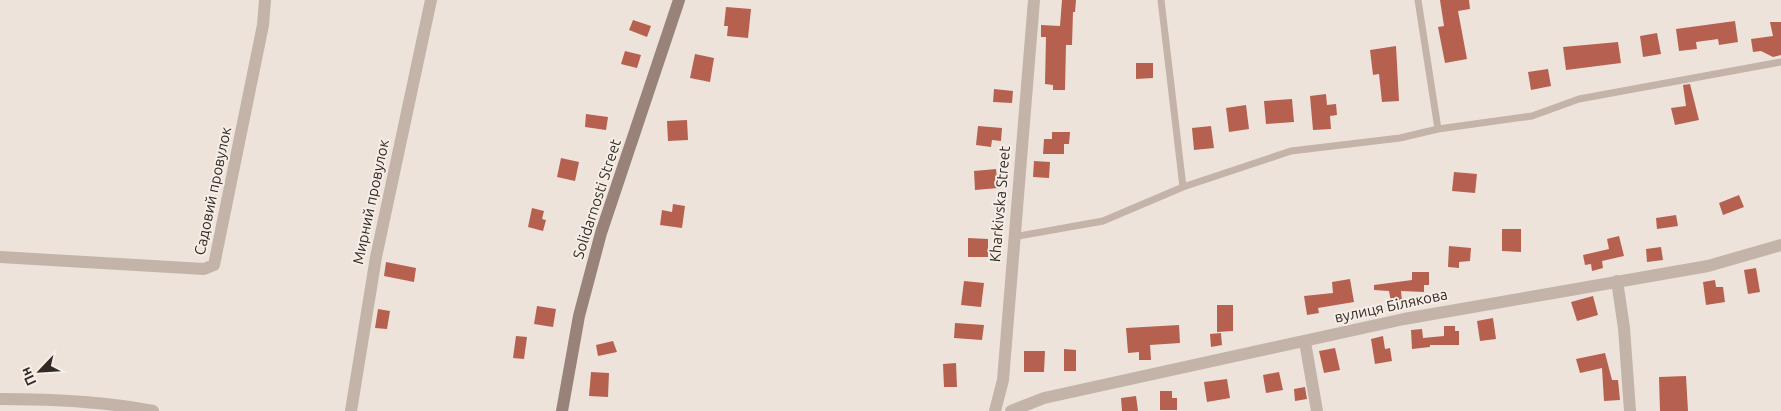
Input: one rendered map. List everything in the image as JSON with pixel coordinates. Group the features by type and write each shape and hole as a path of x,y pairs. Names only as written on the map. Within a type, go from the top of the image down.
{"main road":[{"name":"Solidarnosti Street","path":"562,411 579,316 601,233 679,0"}],"street":[{"name":"Садовий провулок","path":"0,257 204,269 214,265 261,35 265,0"},
{"name":"Мирний провулок","path":"351,411 376,257 430,0"},
{"name":"Kharkivska Street","path":"995,411 1003,380 1013,237 1034,0"},
{"name":"вулиця Білякова","path":"1011,411 1044,398 1404,319 1708,266 1781,245"},
{"path":"1617,281 1624,328 1630,411"},
{"path":"1304,342 1317,411"},
{"path":"0,399 36,399 118,404 153,411"}],"lane":[{"path":"1160,0 1182,187"},
{"path":"1418,0 1438,129"},
{"path":"1013,237 1103,220 1182,187 1291,151 1400,138 1438,129 1532,116 1580,99 1781,62"}],"building":[{"path":"1062,0 1076,0 1075,12 1073,12 1072,45 1066,45 1065,90 1053,90 1053,85 1045,84 1046,37 1041,37 1041,25 1060,26"},
{"path":"1440,0 1469,0 1470,9 1458,11 1467,59 1445,63 1438,27 1444,26"},
{"path":"726,7 751,9 748,38 727,36 728,26 724,26"},
{"path":"633,20 651,26 647,37 629,30"},
{"path":"1735,21 1738,42 1719,45 1718,39 1696,42 1697,49 1679,51 1676,29"},
{"path":"1770,22 1781,22 1781,55 1773,57 1761,51 1753,52 1751,39 1773,36"},
{"path":"1657,33 1661,54 1643,57 1640,36"},
{"path":"1618,42 1621,63 1566,70 1563,47"},
{"path":"1396,46 1399,101 1382,102 1379,74 1373,75 1370,50"},
{"path":"625,51 641,55 637,68 621,64"},
{"path":"695,54 714,58 710,82 690,78"},
{"path":"1136,63 1153,63 1153,78 1136,79"},
{"path":"1548,69 1551,86 1531,90 1528,72"},
{"path":"1690,84 1699,120 1675,125 1671,108 1686,106 1683,85"},
{"path":"994,89 1013,91 1012,103 993,102"},
{"path":"1326,94 1327,105 1336,104 1337,115 1330,116 1331,129 1313,130 1310,96"},
{"path":"1292,99 1294,122 1266,124 1264,101"},
{"path":"1246,105 1249,129 1229,132 1226,108"},
{"path":"586,114 608,117 606,130 585,127"},
{"path":"687,120 688,140 668,141 667,121"},
{"path":"978,126 1002,128 1001,141 992,140 991,147 976,145"},
{"path":"1211,126 1214,148 1194,150 1192,128"},
{"path":"1052,132 1070,132 1069,144 1064,144 1064,154 1043,154 1044,139 1052,139"},
{"path":"561,158 579,162 575,181 557,177"},
{"path":"1034,161 1050,162 1049,178 1033,177"},
{"path":"996,169 998,188 975,190 974,171"},
{"path":"1454,172 1477,174 1475,193 1452,191"},
{"path":"1739,195 1744,207 1723,215 1719,203"},
{"path":"673,204 685,206 682,228 660,225 662,210 672,212"},
{"path":"532,208 544,211 542,219 546,220 543,231 528,227"},
{"path":"1676,215 1678,226 1657,229 1656,218"},
{"path":"1502,229 1521,229 1521,252 1502,251"},
{"path":"1619,236 1624,256 1602,261 1603,268 1592,271 1591,264 1585,265 1583,255 1609,249 1607,239"},
{"path":"968,238 988,239 988,257 968,257"},
{"path":"1449,246 1471,248 1470,261 1459,262 1459,268 1448,267"},
{"path":"1661,247 1663,260 1647,262 1646,249"},
{"path":"386,262 416,268 414,282 384,276"},
{"path":"1756,268 1760,292 1748,294 1744,270"},
{"path":"1412,272 1429,272 1429,285 1424,285 1424,292 1401,291 1402,301 1391,302 1389,291 1374,290 1374,285 1412,280"},
{"path":"1350,279 1354,302 1318,308 1319,313 1307,315 1304,296 1333,293 1332,282"},
{"path":"1715,280 1716,287 1723,287 1725,302 1706,305 1703,282"},
{"path":"964,281 984,283 981,307 961,305"},
{"path":"1593,296 1598,315 1577,321 1571,302"},
{"path":"1217,305 1233,305 1233,331 1217,332"},
{"path":"537,306 556,309 553,327 534,324"},
{"path":"378,309 390,311 387,329 375,328"},
{"path":"1493,318 1496,339 1480,341 1477,321"},
{"path":"955,323 984,325 982,340 954,338"},
{"path":"1179,325 1180,343 1150,345 1151,360 1139,360 1139,352 1128,353 1126,328"},
{"path":"1444,326 1455,326 1455,331 1459,331 1459,345 1430,345 1430,347 1412,349 1411,330 1422,329 1423,338 1444,336"},
{"path":"1221,333 1222,345 1211,347 1210,334"},
{"path":"516,336 527,337 524,359 513,358"},
{"path":"1383,336 1385,349 1390,348 1392,361 1375,364 1371,339"},
{"path":"613,341 617,352 598,356 596,345"},
{"path":"1335,348 1340,370 1324,373 1319,351"},
{"path":"1064,349 1076,350 1076,371 1064,371"},
{"path":"1024,351 1045,351 1044,372 1024,372"},
{"path":"1605,353 1612,380 1618,380 1620,400 1604,401 1602,368 1580,373 1576,359"},
{"path":"956,363 957,387 944,387 943,364"},
{"path":"591,372 609,373 608,397 589,396"},
{"path":"1279,372 1283,390 1266,393 1263,375"},
{"path":"1686,376 1688,411 1660,411 1659,377"},
{"path":"1227,379 1230,398 1207,402 1204,382"},
{"path":"1305,387 1307,399 1295,401 1294,389"},
{"path":"1160,391 1172,391 1172,398 1177,398 1177,410 1160,410"},
{"path":"1136,396 1138,411 1122,411 1121,398"}]}
